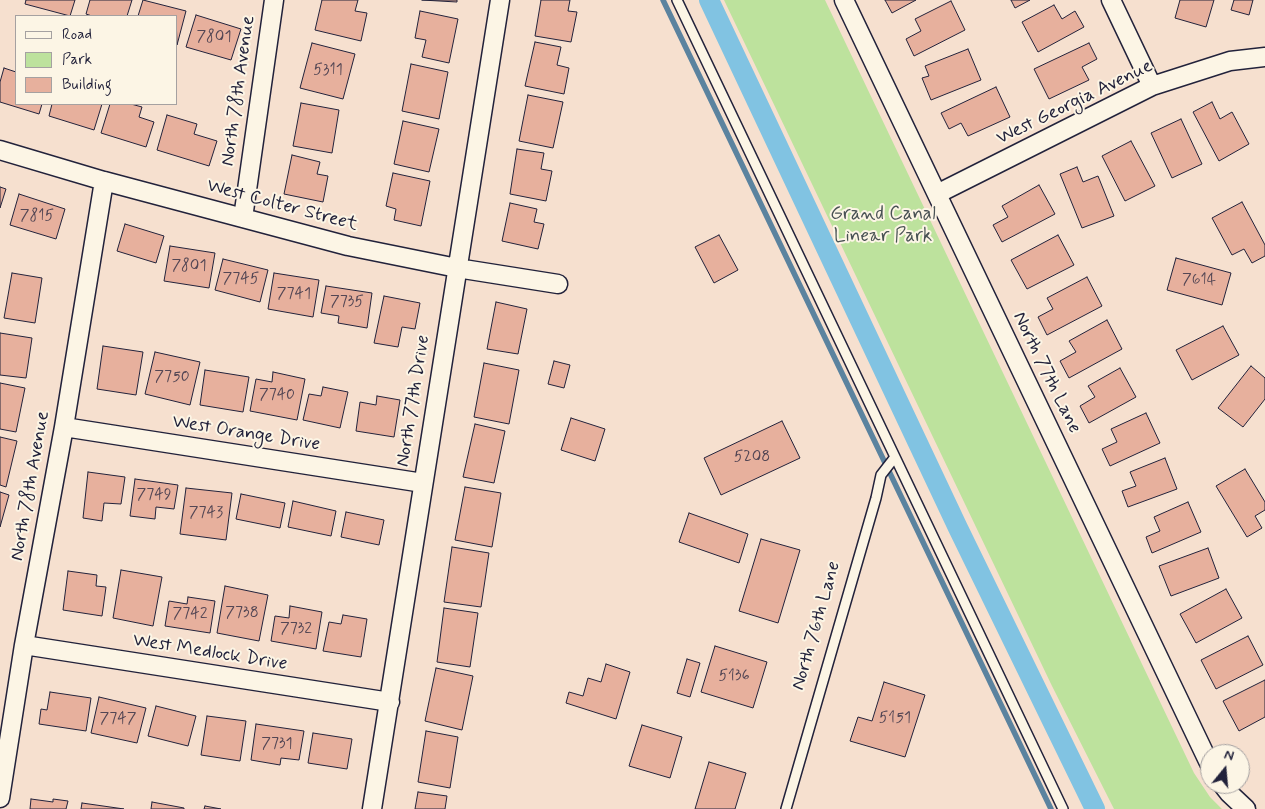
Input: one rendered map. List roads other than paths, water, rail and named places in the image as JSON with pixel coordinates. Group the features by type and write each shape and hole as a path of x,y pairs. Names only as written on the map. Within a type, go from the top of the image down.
{"street":[{"name":"North 78th Avenue","path":"243,218 274,0"},
{"name":"North 77th Drive","path":"372,809 500,0"},
{"name":"North 77th Lane","path":"844,0 1200,744"},
{"path":"1111,0 1152,86"},
{"name":"West Georgia Avenue","path":"937,194 1152,86 1230,61 1265,57"},
{"name":"West Colter Street","path":"0,150 104,181 348,246 457,268 558,284"},
{"name":"North 78th Avenue","path":"0,798 24,645 64,427 104,181"},
{"name":"West Orange Drive","path":"64,427 423,483"},
{"name":"West Medlock Drive","path":"24,645 390,702"},
{"path":"1230,794 1246,809"}],"lane":[{"path":"677,0 892,460 1063,809"},
{"name":"North 76th Lane","path":"786,809 874,506 881,475 892,460"}],"waterway":[{"path":"663,0 1051,809"},
{"path":"709,0 958,528 1095,809"}],"park label":[{"name":"Grand Canal Linear Park","path":"883,226"}]}
